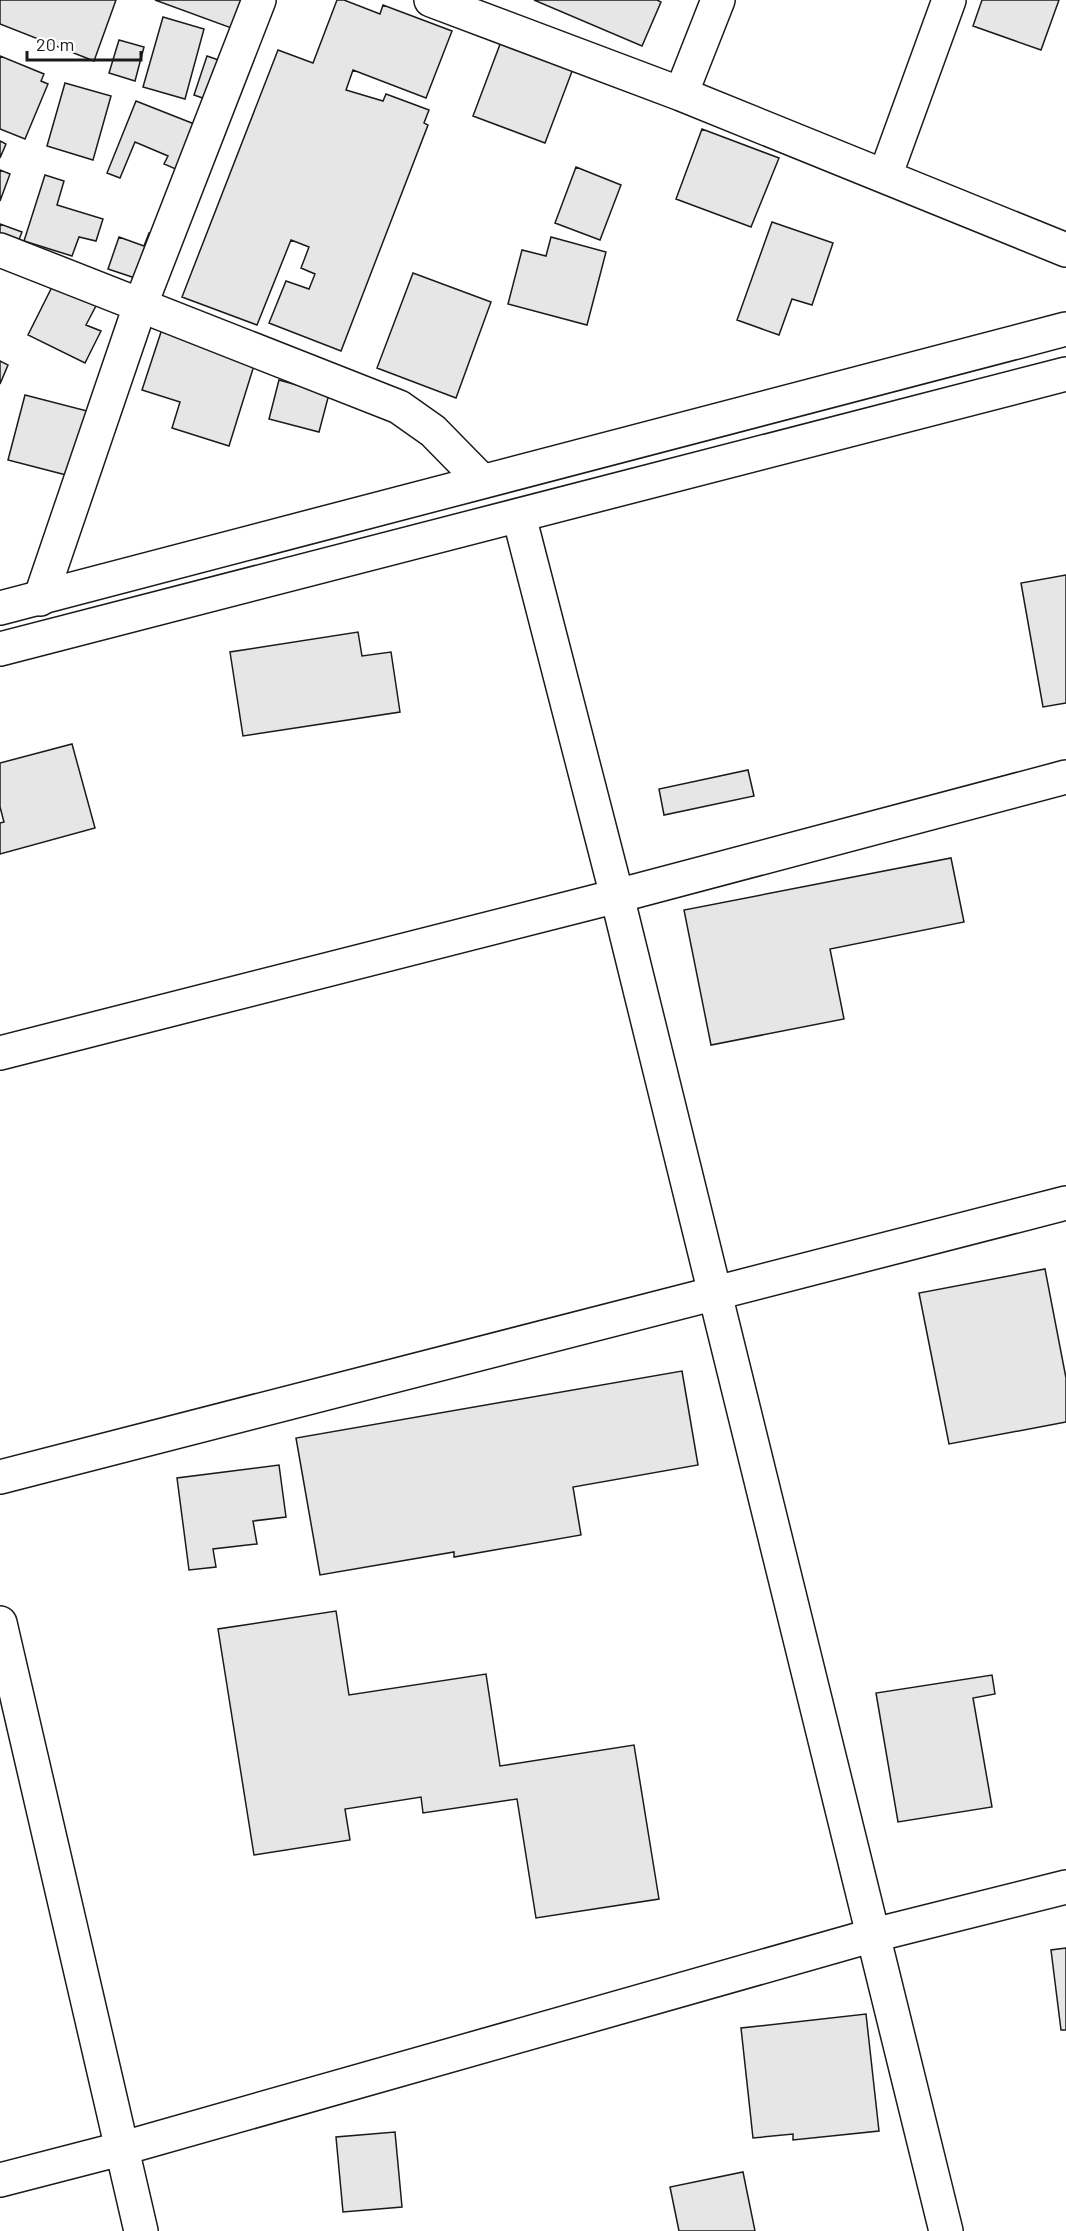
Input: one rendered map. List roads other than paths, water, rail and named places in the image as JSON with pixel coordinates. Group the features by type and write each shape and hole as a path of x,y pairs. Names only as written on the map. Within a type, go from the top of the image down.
{"street":[{"path":"40,599 140,306 259,0"},
{"path":"431,0 681,94 1066,250"},
{"path":"681,94 718,0"},
{"path":"885,176 949,0"},
{"path":"0,250 399,407 433,431 482,481"},
{"path":"0,608 1066,329"},
{"path":"0,649 1066,374"},
{"path":"519,516 617,896 946,2231"},
{"path":"0,1053 617,896 1066,777"},
{"path":"0,1478 1066,1203"},
{"path":"0,1623 120,2149 141,2231"},
{"path":"0,2180 120,2149 874,1935 1066,1887"}]}
